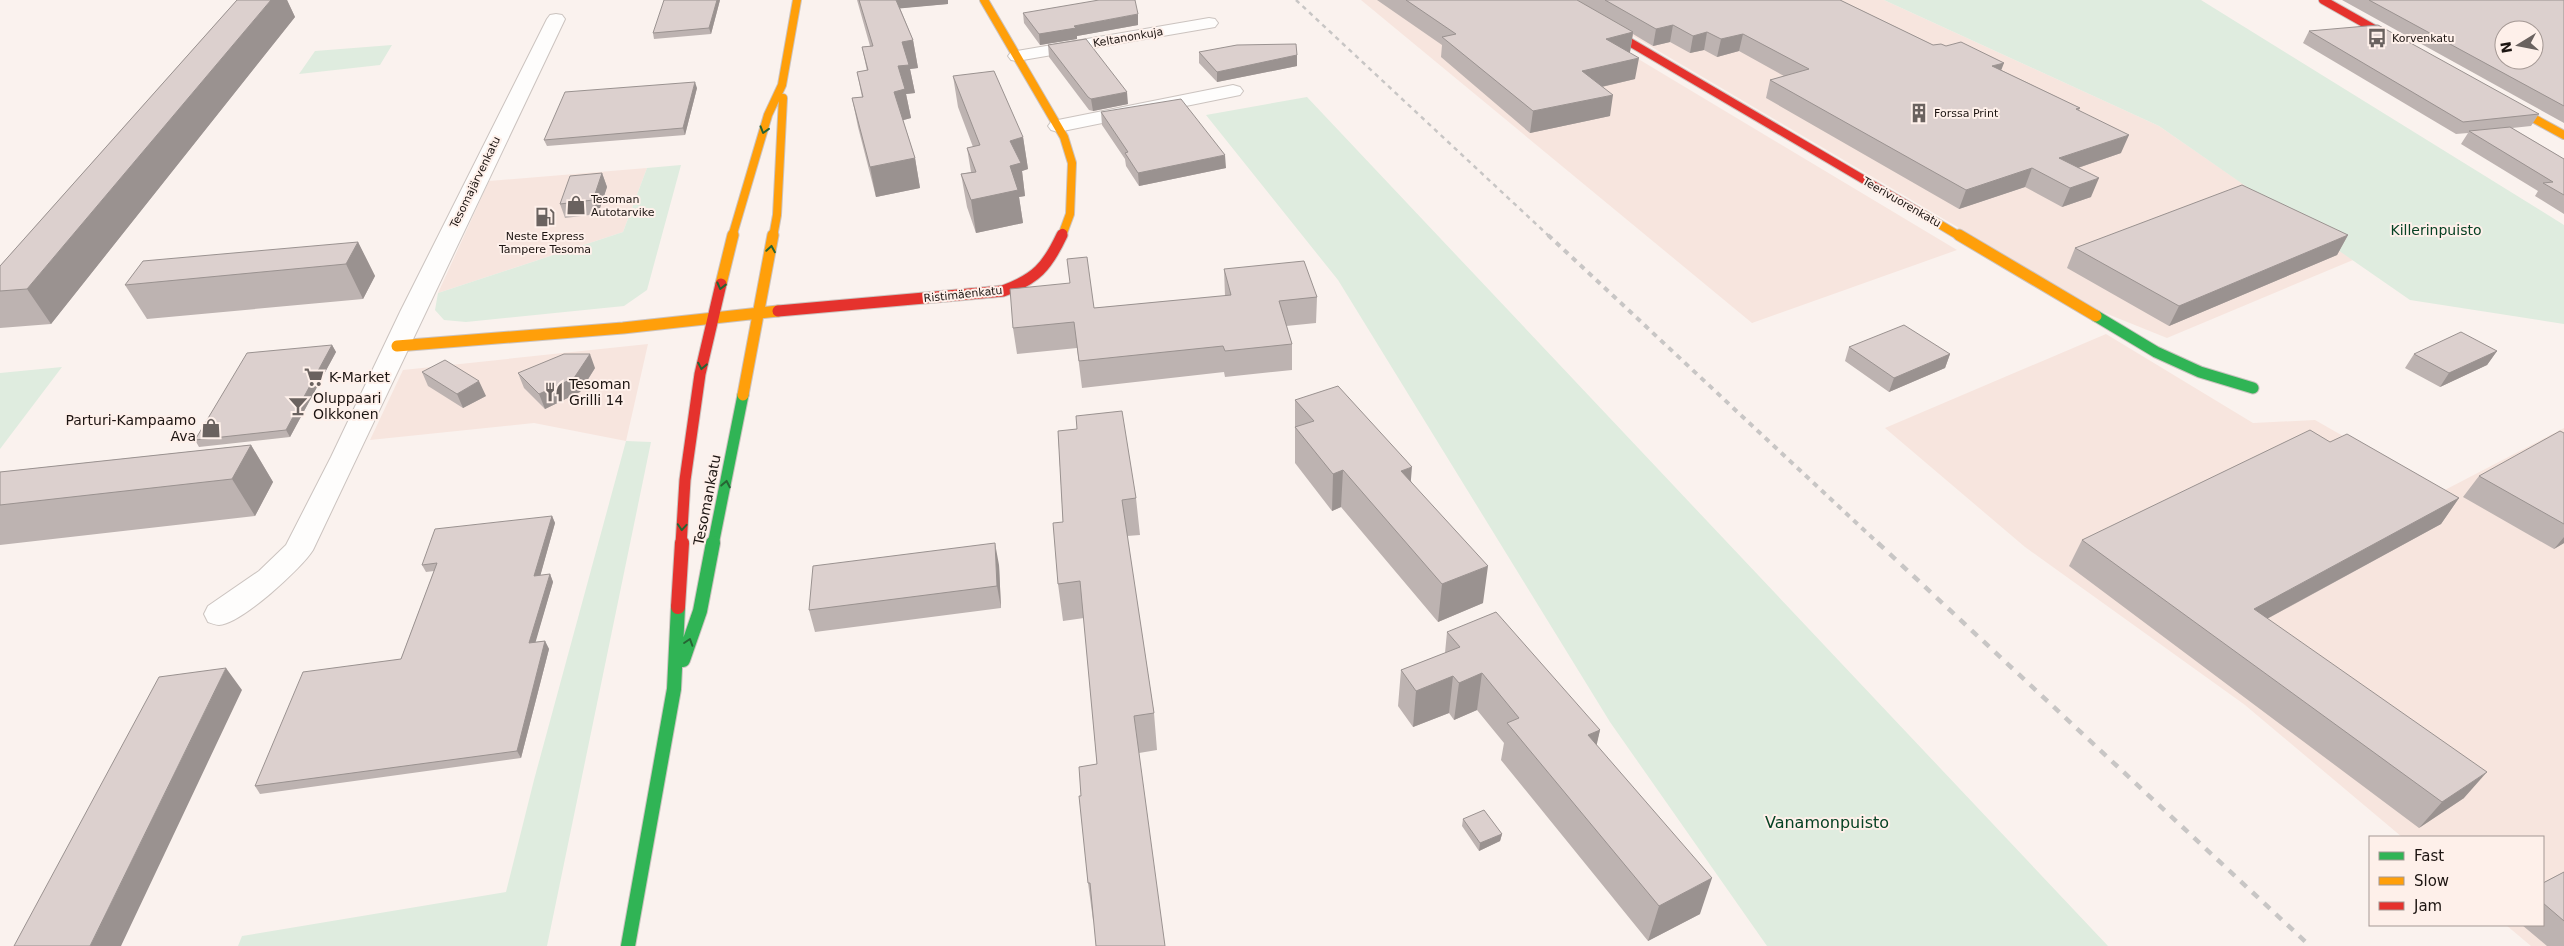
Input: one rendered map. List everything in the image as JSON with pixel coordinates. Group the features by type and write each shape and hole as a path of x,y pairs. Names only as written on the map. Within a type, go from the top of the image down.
{"street":[{"name":"Tesomankatu","path":"628,946 674,688 685,480 694,410 712,318 735,225 768,116 782,84 797,0"},
{"name":"Ristimäenkatu","path":"760,314 1003,291 1022,285 1040,274 1059,243 1070,214 1072,163 1064,137 984,0"},
{"name":"Teerivuorenkatu","path":"1558,0 2156,352 2200,372 2253,388"},
{"path":"2323,0 2414,51"},
{"name":"Tesomajärvenkatu","path":"219,614 270,579 298,550 310,522 346,457 499,132 556,19"},
{"name":"Keltanonkuja","path":"1017,56 1209,23"},
{"name":"Tesomankatu","path":"674,688 700,611 751,344 760,314 776,215 784,111 782,84"},
{"path":"1058,126 1233,91"},
{"path":"2491,95 2564,136"},
{"path":"397,346 614,329 760,314"}],"shaded area":[{"path":"1361,0 1540,0 1957,250 1752,323"},
{"path":"1572,0 1884,0 2159,126 2353,260 2167,338 2100,311"},
{"path":"647,168 623,232 438,293 489,181"},
{"path":"2106,334 2253,423 2315,420 2441,492 2564,428 2564,946 2531,946 2507,926 2544,926 2544,836 2401,836 2245,705 2025,547 1885,428"},
{"path":"648,344 626,441 534,423 370,440 403,370"}],"green space":[{"name":"Killerinpuisto","path":"1884,0 2201,0 2564,225 2564,324 2410,300 2159,126"},
{"path":"392,45 380,65 299,74 315,51"},
{"name":"Vanamonpuisto","path":"1307,97 2108,946 1767,946 1610,722 1338,280 1206,115"},
{"path":"681,165 647,290 624,306 466,322 444,320 435,310 438,293 623,232 647,168"},
{"path":"62,367 0,449 0,373"},
{"path":"626,441 651,442 547,946 238,946 242,936 506,892 534,780"}],"building":[{"path":"237,0 271,0 27,289 0,291 0,266"},
{"path":"664,0 717,0 709,28 653,33"},
{"path":"859,0 896,0 913,40 902,42 909,65 898,66 905,89 894,92 915,158 870,167 852,98 863,97 857,72 868,70 862,47 873,46"},
{"path":"1099,0 1135,0 1138,14 1039,34 1023,13"},
{"path":"1406,0 1577,0 1633,32 1606,39 1639,58 1582,71 1613,95 1533,111 1442,37 1456,34"},
{"name":"Forssa Print","path":"1605,0 1840,0 1933,45 1941,44 1946,46 1961,42 2004,63 1992,66 2080,108 2076,109 2129,135 2059,158 2099,178 2070,188 2032,168 1966,190 1770,80 1809,69 1743,34 1721,39 1707,32 1693,36 1673,25 1656,29"},
{"path":"2369,0 2564,0 2564,106 2498,70 2544,70 2544,20 2494,20 2494,68"},
{"path":"2378,25 2539,114 2463,122 2309,31"},
{"path":"1086,39 1127,92 1091,99 1048,45"},
{"path":"1296,44 1297,55 1217,72 1199,52 1237,45"},
{"path":"994,71 1023,137 1010,141 1021,163 1010,166 1018,190 971,200 961,174 976,172 967,148 980,145 953,76"},
{"path":"695,82 683,128 544,140 565,92"},
{"path":"1181,99 1225,155 1138,173 1125,153 1128,152 1101,112"},
{"path":"2510,127 2564,159 2564,195 2543,183 2553,182 2469,131"},
{"path":"602,173 593,200 560,204 570,176"},
{"path":"2242,185 2348,235 2179,306 2075,248"},
{"path":"358,242 346,264 125,285 143,261"},
{"path":"1087,257 1094,308 1231,295 1224,269 1304,261 1317,297 1279,301 1292,344 1225,351 1223,346 1079,361 1074,322 1013,328 1010,289 1070,283 1067,259"},
{"path":"1904,325 1950,354 1894,378 1849,347"},
{"path":"2461,332 2497,351 2449,373 2414,354"},
{"path":"332,345 286,430 195,440 247,353"},
{"path":"564,354 590,354 574,378 539,394 518,373"},
{"path":"445,360 479,381 457,394 422,372"},
{"path":"1338,386 1412,467 1401,471 1488,566 1442,584 1343,470 1333,474 1295,427 1314,421 1295,400"},
{"path":"1122,411 1136,498 1122,500 1154,713 1134,716 1165,946 1096,946 1079,796 1081,796 1079,767 1097,764 1080,581 1058,584 1053,523 1063,522 1058,431 1077,429 1076,416"},
{"path":"2310,430 2330,442 2347,434 2459,498 2254,609 2487,772 2442,802 2082,540"},
{"path":"2560,431 2564,433 2564,524 2479,476"},
{"path":"251,445 232,479 0,505 0,472"},
{"path":"552,516 534,576 550,574 529,643 545,641 517,751 255,786 303,672 401,659 437,563 422,565 435,529"},
{"path":"995,543 997,586 809,610 813,566"},
{"path":"1496,612 1600,730 1588,735 1712,878 1659,906 1507,723 1519,718 1482,673 1459,683 1453,676 1416,691 1401,670 1460,647 1447,632"},
{"path":"226,668 90,946 14,946 159,677"},
{"path":"1484,810 1502,834 1480,843 1463,819"},
{"path":"2564,872 2564,921 2544,904 2544,882"}],"railway":[{"path":"1296,0 1550,237"},
{"path":"1548,235 1880,545"},
{"path":"1878,543 2310,946"}],"traffic: fast":[{"path":"2096,316 2156,352 2200,372 2253,388"},
{"path":"683,660 700,611 743,395"},
{"path":"628,946 674,689 678,607"}],"traffic: slow":[{"path":"721,284 733,234 768,115 782,85 797,0"},
{"path":"984,0 1064,137 1072,163 1070,214 1063,233"},
{"path":"743,395 777,215 783,98"},
{"path":"2502,101 2564,135"},
{"path":"1924,215 2096,316"},
{"path":"397,346 623,328 778,311"}],"traffic: jam":[{"path":"1558,0 1924,215"},
{"path":"2323,0 2401,44"},
{"path":"778,311 1003,291 1026,282 1041,270 1052,255 1063,233"},
{"path":"678,607 685,480 700,374 721,284"}],"place":[{"name":"Korvenkatu","path":"2377,38"},
{"name":"Forssa Print","path":"1919,113"},
{"name":"Tesoman Autotarvike","path":"576,205"},
{"name":"Neste Express Tampere Tesoma","path":"545,217"},
{"name":"K-Market","path":"314,377"},
{"name":"Tesoman Grilli 14","path":"554,392"},
{"name":"Oluppaari Olkkonen","path":"298,406"},
{"name":"Parturi-Kampaamo Ava","path":"211,428"}]}
